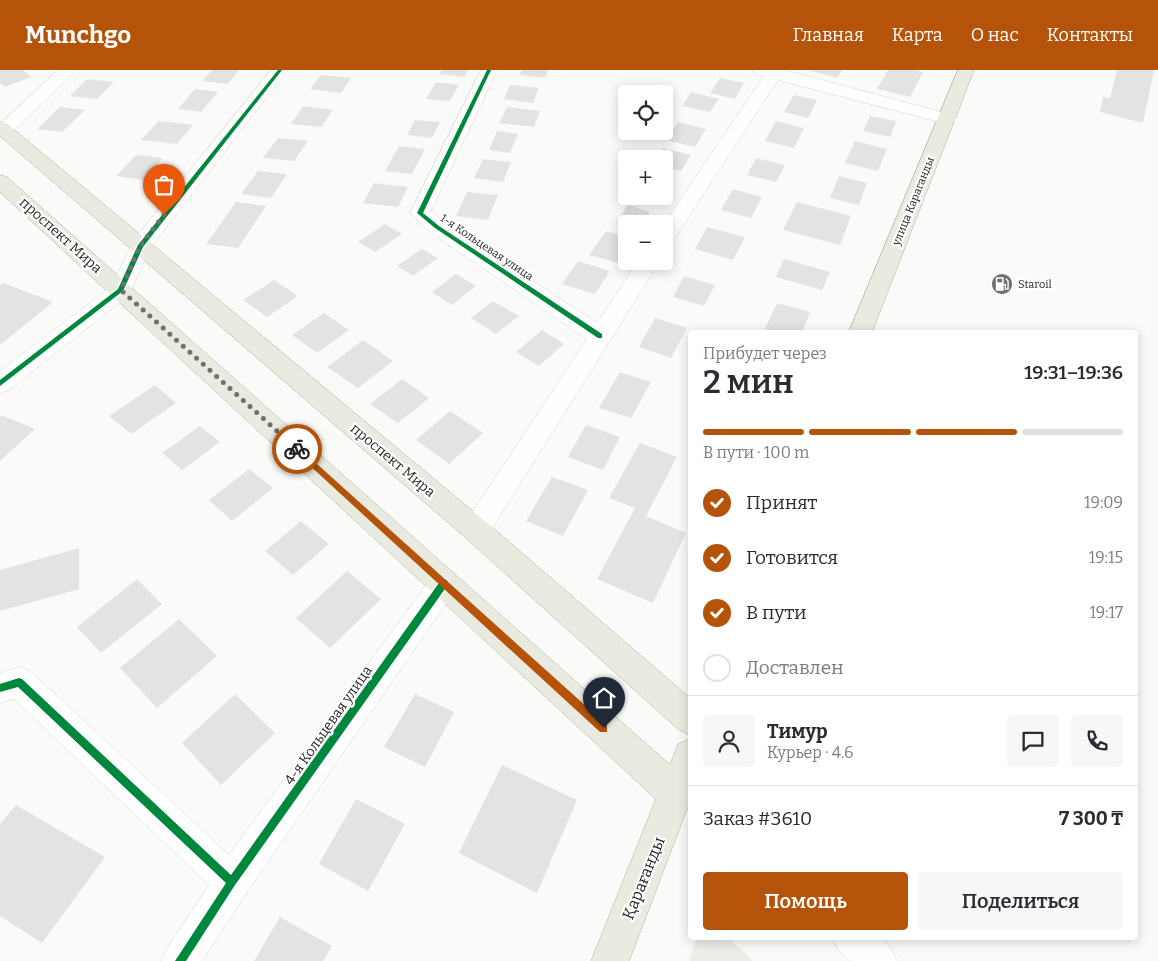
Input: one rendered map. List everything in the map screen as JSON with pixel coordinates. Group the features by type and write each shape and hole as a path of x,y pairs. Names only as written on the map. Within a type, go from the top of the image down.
{"main road":[{"name":"улица Караганды","path":"861,330 966,70"},
{"name":"проспект Мира","path":"2,129 476,530 688,717"},
{"name":"проспект Мира","path":"0,181 683,798"},
{"path":"683,798 688,768"},
{"name":"Қарағанды","path":"610,961 683,798"}],"street":[{"path":"2,129 68,70"},
{"path":"0,384 121,290 140,246 280,70"},
{"name":"1-я Кольцевая улица","path":"489,70 420,213 437,227 600,336"},
{"path":"673,225 770,71 947,119"},
{"path":"476,530 643,270"},
{"name":"4-я Кольцевая улица","path":"180,961 232,882 444,583"},
{"path":"0,688 19,682 232,882"},
{"path":"854,940 878,961"}],"shaded area":[{"path":"696,940 730,940 753,961 689,961"}],"building":[{"path":"0,70 23,70 31,77 5,87 0,83"},
{"path":"212,70 239,70 228,84 202,81"},
{"path":"442,70 468,70 465,77 439,74"},
{"path":"522,70 548,70 545,78 519,75"},
{"path":"808,70 842,70 837,78"},
{"path":"888,70 916,70 923,72 910,97 877,89"},
{"path":"1117,70 1154,70 1143,123 1100,112 1103,97 1110,98"},
{"path":"321,75 351,78 341,93 310,89"},
{"path":"720,78 744,83 735,99 710,93"},
{"path":"87,79 114,82 97,99 70,96"},
{"path":"436,82 459,85 450,101 426,99"},
{"path":"510,85 539,88 533,103 504,99"},
{"path":"195,89 218,92 201,112 178,109"},
{"path":"691,92 719,99 710,112 682,106"},
{"path":"794,95 817,100 808,118 784,112"},
{"path":"303,106 333,110 321,127 291,124"},
{"path":"60,107 85,110 62,132 37,129"},
{"path":"507,107 540,111 534,127 499,123"},
{"path":"870,116 896,121 890,137 863,131"},
{"path":"415,120 440,122 432,138 407,135"},
{"path":"159,121 193,125 177,144 141,140"},
{"path":"776,121 804,128 794,148 765,141"},
{"path":"678,122 706,129 695,147 666,140 673,140 673,130"},
{"path":"497,131 518,134 510,153 489,150"},
{"path":"278,138 308,141 294,161 263,158"},
{"path":"855,141 887,149 878,171 845,163"},
{"path":"399,146 425,149 412,174 385,171"},
{"path":"673,150 691,155 681,171 673,169"},
{"path":"136,155 163,158 144,180 116,176"},
{"path":"756,158 785,165 776,182 747,175"},
{"path":"483,159 511,162 503,182 474,178"},
{"path":"258,171 287,174 271,198 241,194"},
{"path":"839,176 867,183 859,205 830,198"},
{"path":"374,183 408,187 398,207 363,203"},
{"path":"733,189 762,197 751,218 721,210"},
{"path":"467,192 498,195 488,220 456,216"},
{"path":"236,202 266,206 238,248 206,244"},
{"path":"797,202 851,216 840,245 783,230"},
{"path":"628,205 650,212 648,215 621,215"},
{"path":"385,224 402,234 375,252 358,242"},
{"path":"707,227 745,237 733,260 695,249"},
{"path":"606,231 618,235 618,263 589,255"},
{"path":"422,249 438,258 413,276 397,266"},
{"path":"784,259 830,272 822,290 776,277"},
{"path":"578,261 610,271 595,294 562,284"},
{"path":"456,274 476,286 452,305 432,292"},
{"path":"684,276 715,285 704,306 673,297"},
{"path":"274,280 298,296 267,317 243,300"},
{"path":"3,283 53,302 0,345 0,286"},
{"path":"493,301 519,316 496,334 471,318"},
{"path":"777,303 810,312 803,330 765,329"},
{"path":"324,313 349,330 317,353 292,335"},
{"path":"655,318 687,328 671,358 639,347"},
{"path":"542,330 564,344 539,366 516,352"},
{"path":"363,340 393,361 358,388 327,367"},
{"path":"620,372 651,382 631,418 599,408"},
{"path":"402,379 429,398 398,423 370,404"},
{"path":"155,385 176,403 131,434 109,416"},
{"path":"450,411 483,433 449,464 416,440"},
{"path":"0,416 35,429 0,461"},
{"path":"586,425 620,437 603,470 568,457"},
{"path":"200,426 220,442 182,470 162,453"},
{"path":"640,443 677,457 646,516 686,533 653,603 597,579 635,508 609,498"},
{"path":"249,469 273,488 232,521 209,500"},
{"path":"552,477 588,490 563,536 526,521"},
{"path":"301,521 329,544 293,575 265,551"},
{"path":"79,548 79,589 0,611 0,570"},
{"path":"347,571 381,599 330,648 296,618"},
{"path":"137,579 162,604 101,653 77,627"},
{"path":"179,619 217,656 157,708 120,668"},
{"path":"235,694 275,733 221,785 182,743"},
{"path":"415,694 454,712 425,767 384,747"},
{"path":"502,765 577,800 537,893 459,853"},
{"path":"356,799 405,824 368,891 319,864"},
{"path":"16,805 105,857 42,943 0,916 0,824"},
{"path":"280,917 332,946 323,961 254,961"}],"cycle path":[{"path":"0,384 121,290 140,246 280,70"},
{"path":"489,70 420,213 437,227 600,336"},
{"path":"180,961 232,882 444,583"},
{"path":"0,688 19,682 232,882"}],"way so far":[{"path":"164,215 140,246 121,290 297,449"}],"place":[{"name":"Staroil","path":"1002,284"}],"route":[{"path":"297,449 604,728"}]}
